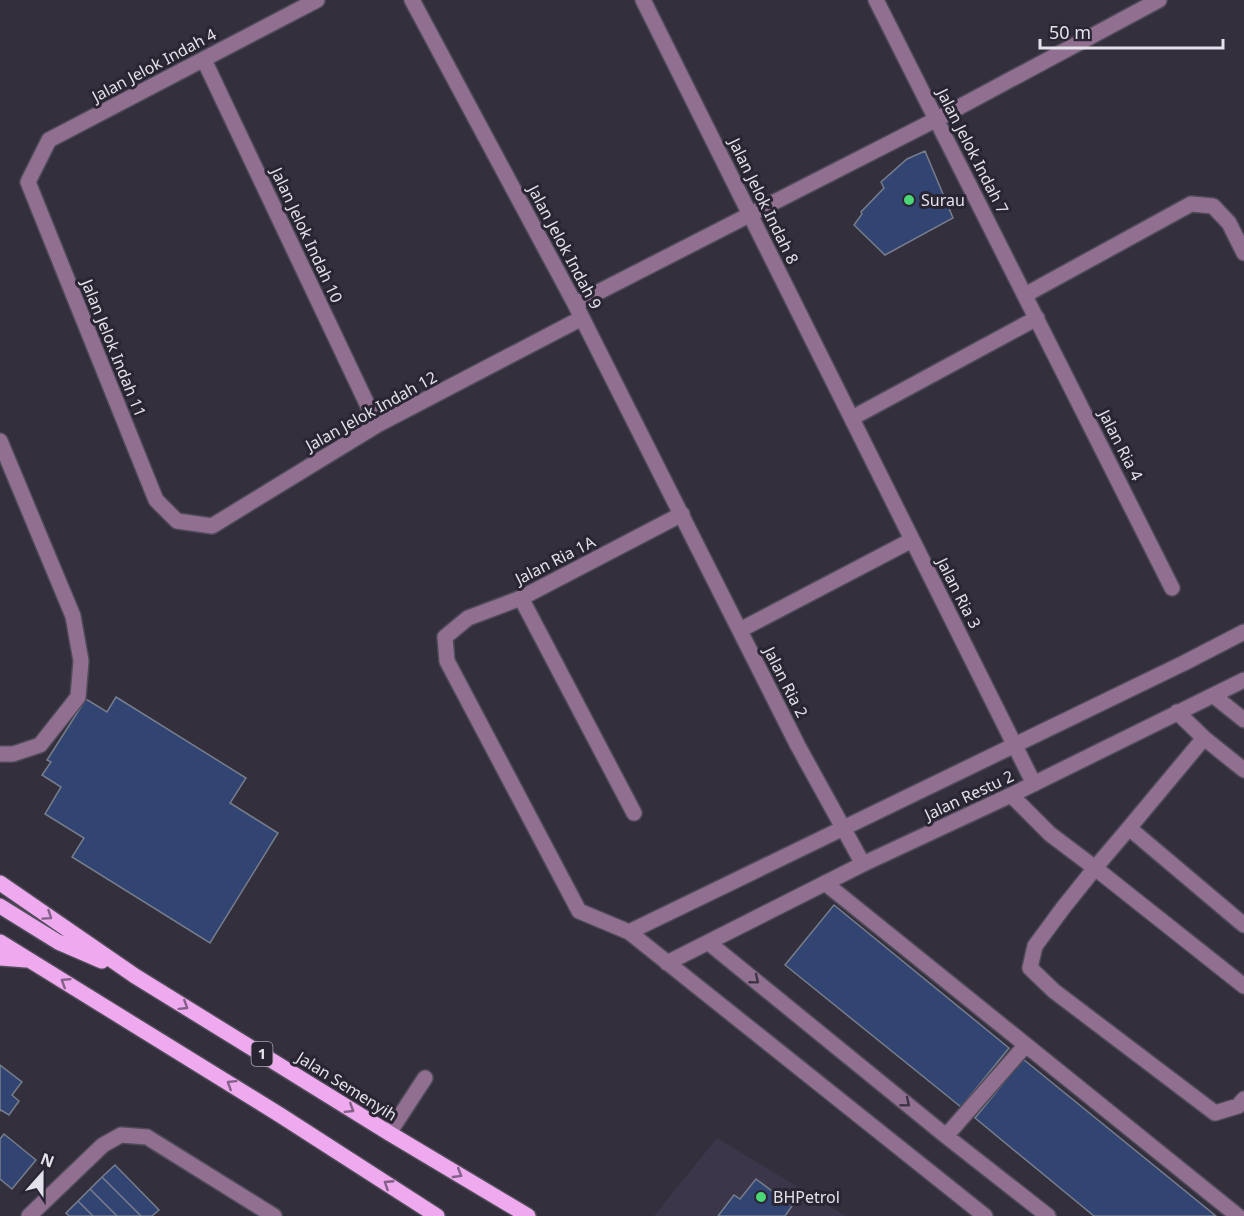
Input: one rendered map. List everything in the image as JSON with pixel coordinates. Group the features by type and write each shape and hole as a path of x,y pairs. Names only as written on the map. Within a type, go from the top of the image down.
{"main road":[{"name":"Jalan Semenyih","path":"0,883 135,976 528,1216"},
{"path":"0,906 58,942 135,976"},
{"path":"0,942 280,1115 437,1216"},
{"path":"0,958 29,960"}],"street":[{"name":"Jalan Jelok Indah 4","path":"28,182 49,140 317,0"},
{"name":"Jalan Jelok Indah 9","path":"412,0 579,311 682,514"},
{"name":"Jalan Jelok Indah 8","path":"644,0 852,418"},
{"name":"Jalan Jelok Indah 7","path":"876,0 1037,318"},
{"name":"Jalan Jelok Indah 12","path":"177,521 212,526 377,425 750,214 1159,0"},
{"name":"Jalan Jelok Indah 10","path":"204,60 377,425"},
{"name":"Jalan Jelok Indah 11","path":"28,182 156,500 177,521"},
{"path":"1025,295 1191,204 1213,206 1229,223 1244,253"},
{"path":"852,418 1037,318"},
{"name":"Jalan Ria 4","path":"1037,318 1172,588"},
{"name":"Jalan Ria 3","path":"852,418 1034,784"},
{"path":"0,441 73,616 81,661 78,697 40,745 13,754 0,754"},
{"name":"Jalan Ria 1A","path":"629,932 579,911 447,661 446,637 468,618 521,598 682,514"},
{"name":"Jalan Ria 2","path":"682,514 798,746 863,864"},
{"path":"740,630 912,540"},
{"path":"521,598 634,813"},
{"path":"985,1216 629,932 1244,632"},
{"name":"Jalan Restu 2","path":"667,963 863,864 1034,784 1244,680"},
{"path":"1214,696 1244,720"},
{"path":"1177,712 1204,738 1244,770"},
{"path":"1204,738 1062,908 1035,946 1030,968 1054,991 1215,1113 1238,1106 1244,1099"},
{"path":"1011,795 1050,834 1244,986"},
{"path":"1129,828 1244,925"},
{"path":"825,883 1238,1216"},
{"path":"710,942 946,1136 1048,1216"},
{"path":"946,1136 1026,1046"},
{"path":"389,1133 425,1078"},
{"path":"29,1216 103,1145 121,1135 147,1137 274,1216"}],"shaded area":[{"path":"717,1138 846,1216 654,1216"}],"building":[{"name":"Surau","path":"925,151 953,218 885,255 854,225 862,214 861,212 884,188 881,182 907,159"},
{"path":"116,697 246,778 230,803 278,833 210,943 72,857 84,838 45,814 61,787 42,775 51,762 47,760 86,699 107,712"},
{"path":"834,905 1009,1048 961,1107 785,965"},
{"path":"1023,1059 1216,1216 1094,1216 975,1118"},
{"path":"0,1065 22,1082 12,1095 19,1101 9,1115 0,1111"},
{"path":"4,1134 36,1160 12,1189 0,1179 0,1139"},
{"path":"115,1165 159,1210 152,1216 141,1216 102,1177"},
{"path":"102,1177 141,1216 117,1216 90,1189"},
{"name":"BHPetrol","path":"756,1179 792,1206 785,1216 718,1216 734,1195 740,1199"},
{"path":"90,1189 117,1216 93,1216 78,1201"},
{"path":"78,1201 93,1216 69,1216 66,1213"}],"place":[{"name":"Surau","path":"909,200"},
{"name":"BHPetrol","path":"761,1197"}]}
